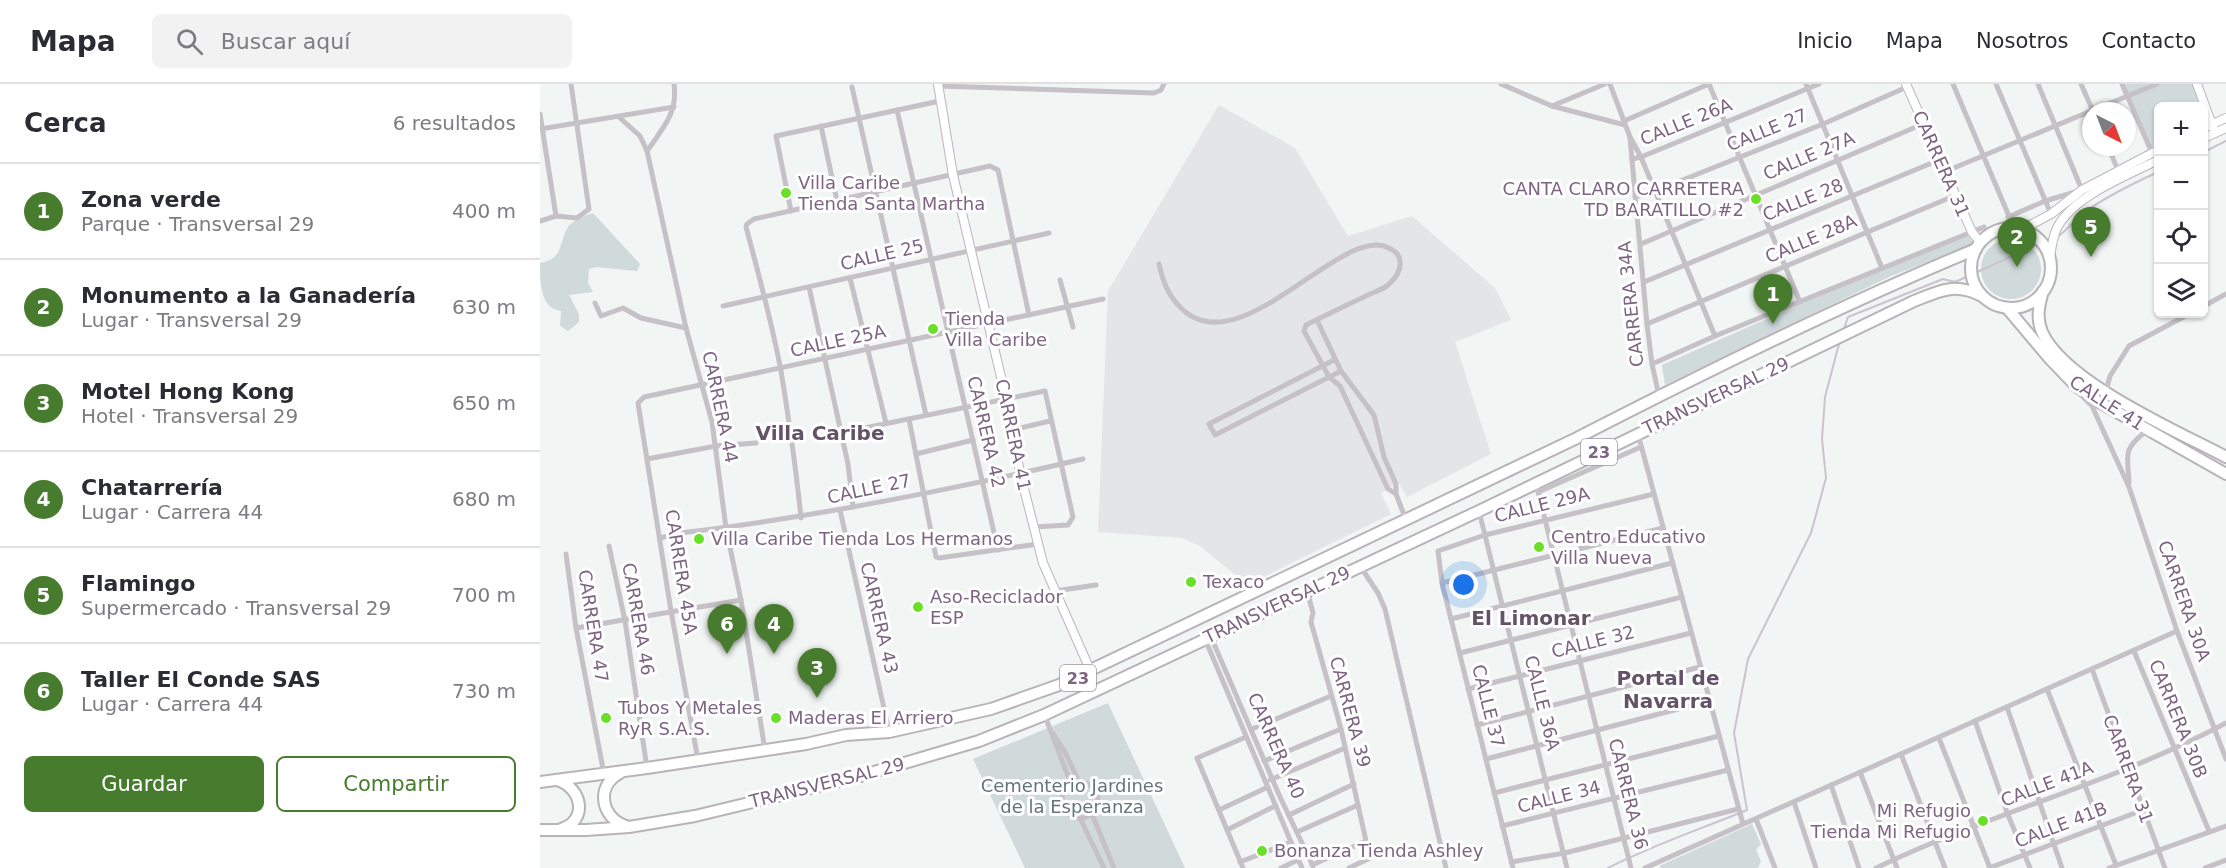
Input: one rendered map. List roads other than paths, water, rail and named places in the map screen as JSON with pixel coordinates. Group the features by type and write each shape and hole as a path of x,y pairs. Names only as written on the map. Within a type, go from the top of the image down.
{"highway":[{"path":"2007,308 2027,304 2043,291 2049,277 2050,260 2040,241 2018,229"},
{"name":"23","path":"1978,245 1993,232 2018,229"},
{"path":"1978,245 1972,258 1972,276 1982,296"},
{"name":"TRANSVERSAL 29","path":"540,782 765,750 846,735 889,732 940,722 991,709 1091,672 1577,438 1659,396 1978,245"},
{"name":"TRANSVERSAL 29","path":"540,830 629,827 695,816 857,777 979,741 1044,715 1479,511 1537,488 1638,433 1936,292 1956,288 1972,291 1982,296"},
{"name":"CALLE 41","path":"2043,291 2039,305 2039,323 2048,342 2073,369 2106,393 2226,457"},
{"name":"23","path":"1982,296 1994,304 2007,308"},
{"name":"CALLE 41","path":"2007,308 2076,386 2099,402 2226,474"},
{"path":"623,771 608,783 603,801 606,811 612,818 629,827"},
{"path":"555,830 565,827 574,820 579,800 574,790 566,783 556,780"}],"street":[{"path":"540,221 556,216 577,218 590,209 571,84"},
{"path":"647,151 669,120 676,99 674,84"},
{"path":"1128,84 1128,92"},
{"path":"938,85 1090,87 1154,93 1161,90 1164,84"},
{"path":"1503,84 1552,106 1625,123 1709,84 1800,302"},
{"path":"1552,106 1605,84"},
{"path":"1610,84 1630,137 1641,157 1715,336"},
{"name":"CALLE 26A","path":"1632,159 1807,86 1819,84"},
{"path":"1953,84 2008,217 2018,229 2051,214 2082,190 2154,152"},
{"path":"1996,84 2051,214"},
{"path":"2038,84 2082,190"},
{"path":"2081,84 2088,102"},
{"path":"2122,84 2154,150"},
{"path":"2114,102 2157,84"},
{"path":"2196,84 2215,133"},
{"name":"CARRERA 41","path":"938,85 953,175 1038,544 1043,563 1091,672"},
{"name":"CALLE 27","path":"1635,197 1822,124 1907,85"},
{"name":"CARRERA 31","path":"1907,85 1954,196 1978,245"},
{"path":"1807,86 1882,268"},
{"path":"852,87 926,415"},
{"path":"791,211 776,136 940,101"},
{"path":"541,129 620,118 674,107"},
{"name":"CARRERA 42","path":"897,110 998,550"},
{"path":"540,114 556,216"},
{"path":"1944,172 2082,115"},
{"name":"CARRERA 44","path":"620,118 640,136 647,151 686,328 712,422 726,528 741,600 765,750"},
{"path":"2208,126 2226,118"},
{"name":"CALLE 27A","path":"1641,244 1923,124"},
{"path":"822,126 837,201"},
{"path":"2208,136 2226,128"},
{"name":"CARRERA 34A","path":"1630,137 1647,324 1659,396"},
{"path":"2112,156 2118,170"},
{"name":"CALLE 28","path":"1644,282 1939,160"},
{"path":"2050,260 2057,228 2064,217 2091,195 2154,162"},
{"path":"801,518 792,440 780,369 747,224 754,219 990,166 998,170 1029,315"},
{"path":"2008,217 2045,201 2082,190"},
{"name":"CALLE 28A","path":"1647,324 1954,196"},
{"path":"1652,364 1715,336 1984,227"},
{"name":"CALLE 25","path":"723,306 1049,233"},
{"path":"1159,264 1168,294 1179,306 1190,317 1214,323 1235,320 1314,276 1336,259 1358,248 1383,244 1396,251 1400,259 1399,271 1388,285 1306,325 1304,331 1329,377 1340,386 1388,489 1396,494"},
{"path":"850,278 886,423"},
{"path":"1060,280 1073,327"},
{"path":"809,287 848,464 853,507"},
{"path":"2208,304 2226,294"},
{"name":"CALLE 25A","path":"647,459 638,403 644,397 1103,299"},
{"path":"595,303 601,316 623,308 641,318 686,328"},
{"path":"2106,393 2110,375 2129,346 2182,318"},
{"path":"1317,320 1334,360 1374,415 1384,456 1396,484 1396,494 1406,520"},
{"path":"2050,359 2056,372 2092,406 2129,487"},
{"path":"1334,360 1209,424 1215,435 1341,371"},
{"path":"855,430 1045,392 1073,517 1068,525 1034,528"},
{"path":"1267,394 1273,405"},
{"path":"909,419 934,555 939,558 1038,544"},
{"path":"1012,430 1050,421"},
{"path":"1638,433 1743,824"},
{"path":"2129,487 2127,454 2131,444 2144,433 2162,438"},
{"path":"916,454 973,440"},
{"path":"647,459 716,446 756,443"},
{"path":"1537,488 1641,447"},
{"name":"CARRERA 45A","path":"647,459 698,760"},
{"name":"CALLE 27","path":"660,537 801,518 1083,459"},
{"name":"CARRERA 30A","path":"2129,487 2177,632 2226,759"},
{"name":"CARRERA 36","path":"1537,488 1612,799 1631,868"},
{"name":"CALLE 29A","path":"1438,551 1485,535 1654,494"},
{"name":"CARRERA 43","path":"840,510 889,732"},
{"name":"CALLE 36A","path":"1479,511 1567,868"},
{"path":"1442,583 1663,528"},
{"name":"CARRERA 46","path":"609,546 625,621 647,768"},
{"name":"CALLE 37","path":"1438,551 1442,583 1512,865"},
{"name":"CARRERA 47","path":"566,555 576,628 604,774"},
{"path":"1451,619 1672,563"},
{"path":"1360,566 1378,593 1385,609 1446,868"},
{"path":"1055,591 1096,585"},
{"name":"CARRERA 39","path":"1307,591 1312,604 1311,622 1346,748 1366,841 1313,866"},
{"path":"1460,653 1682,597"},
{"path":"576,628 741,600"},
{"path":"1646,868 2177,632"},
{"name":"CALLE 32","path":"1468,689 1691,633"},
{"name":"CARRERA 40","path":"1208,638 1252,729 1272,779 1313,866"},
{"name":"CARRERA 40","path":"1208,638 1246,737 1302,868"},
{"name":"CARRERA 30B","path":"2134,651 2209,831"},
{"path":"1477,725 1700,667"},
{"name":"CARRERA 31","path":"2092,669 2166,868"},
{"path":"2047,689 2116,865"},
{"path":"1252,729 1331,696"},
{"path":"1486,759 1709,701"},
{"path":"2007,707 2062,868"},
{"path":"1044,715 1071,784"},
{"path":"1975,721 2008,815 2030,868"},
{"name":"CALLE 41A","path":"1876,868 2039,802 2128,769 2226,723"},
{"path":"1049,728 1065,752 1079,782"},
{"path":"1264,761 1341,729"},
{"path":"1494,793 1719,736"},
{"path":"1246,737 1197,758 1242,865 1291,842"},
{"path":"1939,738 1990,868"},
{"path":"1219,810 1267,785 1272,779 1346,748"},
{"path":"1058,754 1065,752"},
{"path":"1900,754 1945,868"},
{"name":"CALLE 34","path":"1502,826 1728,770"},
{"path":"1860,772 1897,868"},
{"path":"1079,782 1092,786 1097,793 1098,802 1092,814 1080,818 1068,814 1063,807 1062,794 1071,784 1079,782"},
{"path":"1289,815 1354,784"},
{"path":"1832,785 1859,868"},
{"path":"1794,802 1816,868"},
{"path":"1297,832 1358,805"},
{"path":"1227,830 1275,806"},
{"path":"1512,865 1738,809"},
{"name":"CALLE 41B","path":"1990,868 2143,810"},
{"path":"1092,814 1114,868"},
{"path":"1080,818 1104,868"},
{"path":"1756,819 1775,868"},
{"path":"2109,868 2226,826"},
{"path":"1088,835 1099,830"},
{"path":"1349,868 1370,858"},
{"path":"1281,868 1298,860"},
{"path":"2205,868 2226,860"}],"waterway":[{"path":"2208,150 2226,141"},
{"path":"2058,236 2094,205 2154,174"},
{"path":"1844,329 1848,317 1943,279 1955,282 2050,239"},
{"path":"1608,868 1747,810 1734,733 1748,659 1811,533 1826,478 1822,439 1825,397 1840,340"}],"place":[{"name":"Villa Caribe Tienda Santa Martha","path":"786,193"},
{"name":"CANTA CLARO CARRETERA TD BARATILLO #2","path":"1756,199"},
{"name":"Flamingo","path":"2091,257"},
{"name":"Monumento a la Ganadería","path":"2017,267"},
{"name":"Zona verde","path":"1773,324"},
{"name":"Tienda Villa Caribe","path":"933,329"},
{"name":"Villa Caribe Tienda Los Hermanos","path":"699,539"},
{"name":"Centro Educativo Villa Nueva","path":"1539,547"},
{"name":"Texaco","path":"1191,582"},
{"name":"Aso-Reciclador ESP","path":"918,607"},
{"name":"Taller El Conde SAS","path":"727,654"},
{"name":"Chatarrería","path":"774,654"},
{"name":"Motel Hong Kong","path":"817,698"},
{"name":"Tubos Y Metales RyR S.A.S.","path":"606,718"},
{"name":"Maderas El Arriero","path":"776,718"},
{"name":"Mi Refugio Tienda Mi Refugio","path":"1983,821"},
{"name":"Bonanza Tienda Ashley","path":"1262,851"}],"district":[{"name":"Villa Caribe","path":"820,433"},
{"name":"El Limonar","path":"1531,618"},
{"name":"Portal de Navarra","path":"1668,690"}],"park label":[{"name":"Cementerio Jardines de la Esperanza","path":"1072,796"}]}
